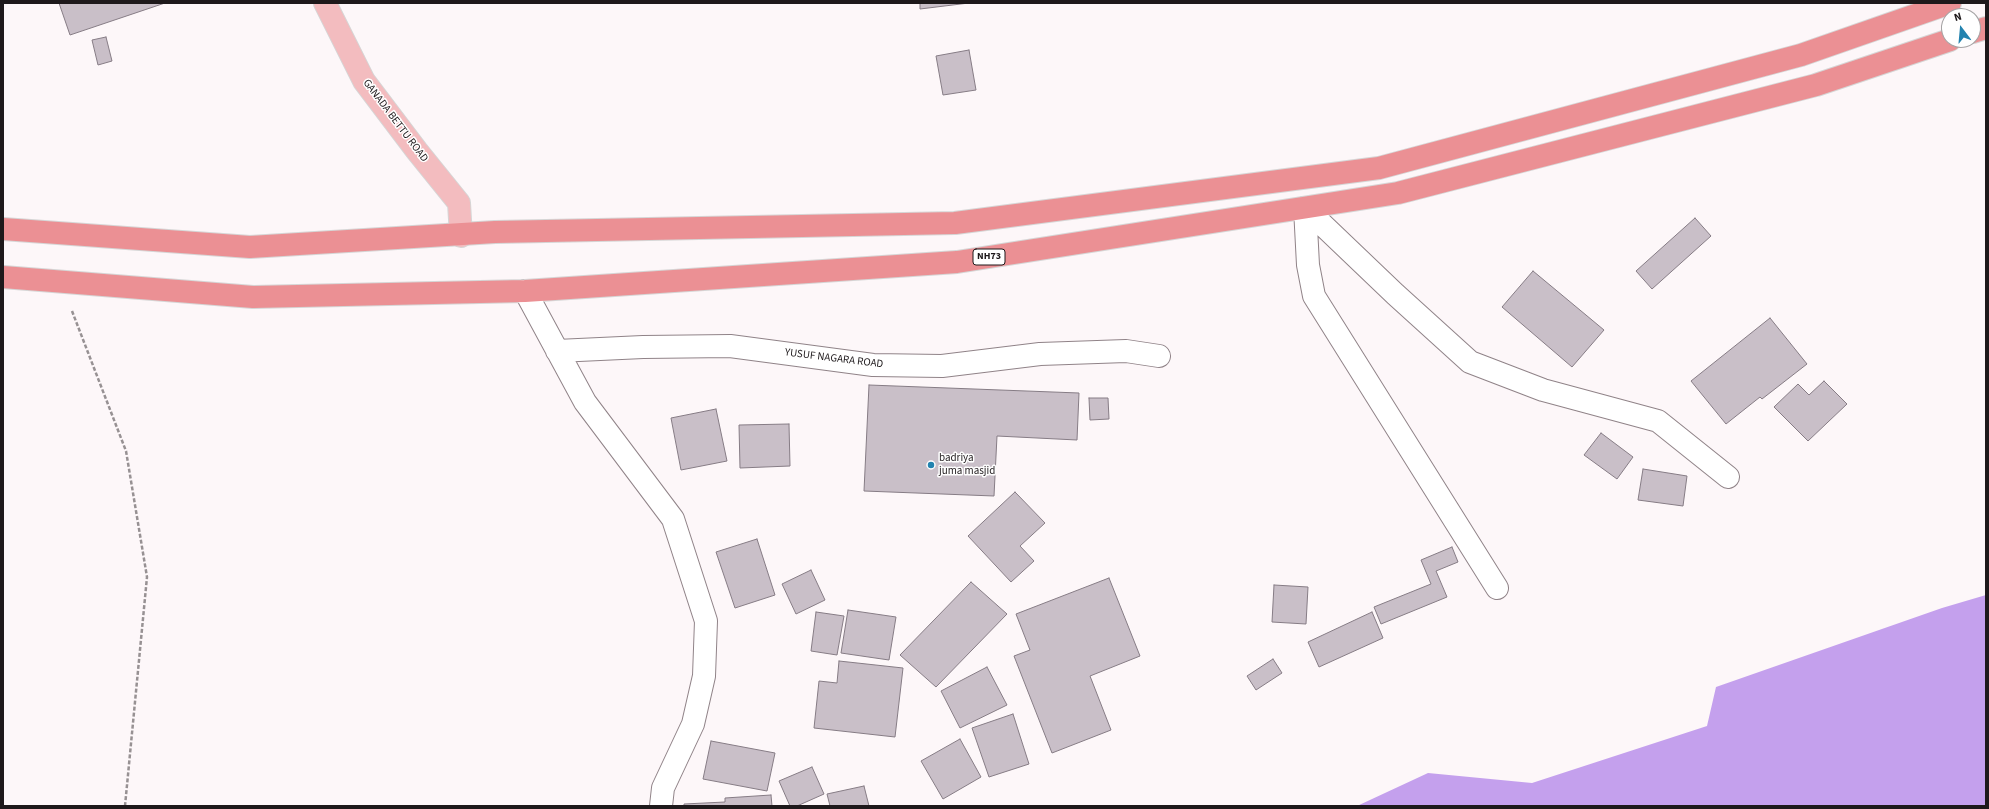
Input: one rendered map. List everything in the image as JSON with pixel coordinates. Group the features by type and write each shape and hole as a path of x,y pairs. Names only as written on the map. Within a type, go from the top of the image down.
{"highway":[{"path":"3,228 250,247 461,236 503,232 955,224 1379,168 1801,55 1950,3"},
{"name":"NH73","path":"3,277 254,297 524,291 957,262 1398,193 1808,87 1941,43"}],"main road":[{"name":"GANADA BETTU ROAD","path":"325,3 364,82 459,203 461,236"}],"street":[{"path":"1305,208 1395,294 1470,362 1543,390 1658,421 1728,477"},
{"path":"1305,208 1308,265 1314,296 1497,588"},
{"path":"524,291 585,402 673,519 706,621 704,676 695,717 663,788 661,806"},
{"name":"YUSUF NAGARA ROAD","path":"557,351 643,347 730,346 873,365 942,366 1040,354 1126,351 1159,356"}],"path":[{"path":"60,281 126,451 147,577 125,806"}],"shaded area":[{"path":"1986,595 1986,806 1357,806 1428,773 1532,783 1707,726 1716,687 1942,608"}],"building":[{"path":"59,3 165,3 70,35"},
{"path":"920,3 969,3 920,9"},
{"path":"106,37 112,61 98,65 92,40"},
{"path":"969,50 976,90 943,95 936,56"},
{"path":"1695,218 1711,236 1652,289 1636,271"},
{"path":"1533,271 1604,330 1572,367 1502,307"},
{"path":"1770,318 1807,364 1762,399 1760,397 1726,424 1691,381"},
{"path":"1824,381 1847,404 1808,441 1774,407 1798,384 1809,395"},
{"name":"badriya juma masjid","path":"869,385 1079,393 1077,440 997,436 994,496 864,491"},
{"path":"1089,398 1108,398 1109,419 1090,420"},
{"path":"716,409 727,461 681,470 671,418"},
{"path":"789,424 790,466 740,468 739,425"},
{"path":"1601,433 1633,457 1617,479 1584,455"},
{"path":"1643,469 1687,476 1683,506 1638,500"},
{"path":"1015,492 1045,523 1020,546 1034,561 1011,582 968,536"},
{"path":"757,539 775,595 735,608 716,552"},
{"path":"1452,547 1458,562 1436,571 1447,597 1381,624 1374,607 1431,584 1421,560"},
{"path":"811,570 825,600 796,614 782,584"},
{"path":"1109,578 1140,656 1090,676 1111,730 1052,753 1014,656 1030,650 1016,614"},
{"path":"971,582 1007,614 936,687 900,655"},
{"path":"1274,585 1308,587 1306,624 1272,622"},
{"path":"848,610 896,617 889,660 841,653"},
{"path":"816,612 844,616 837,655 811,651"},
{"path":"1372,612 1383,638 1319,667 1308,642"},
{"path":"1273,659 1282,673 1256,690 1247,676"},
{"path":"839,661 903,668 895,737 814,728 819,681 837,683"},
{"path":"987,667 1007,705 960,728 941,691"},
{"path":"1013,714 1029,764 989,777 972,728"},
{"path":"960,739 981,777 943,799 921,761"},
{"path":"711,741 775,753 767,791 703,779"},
{"path":"812,767 824,794 797,806 790,806 779,781"},
{"path":"864,786 869,806 830,806 827,794"},
{"path":"771,795 772,806 684,806 684,804 725,802 725,798"}],"place":[{"name":"badriya juma masjid","path":"931,465"}]}
